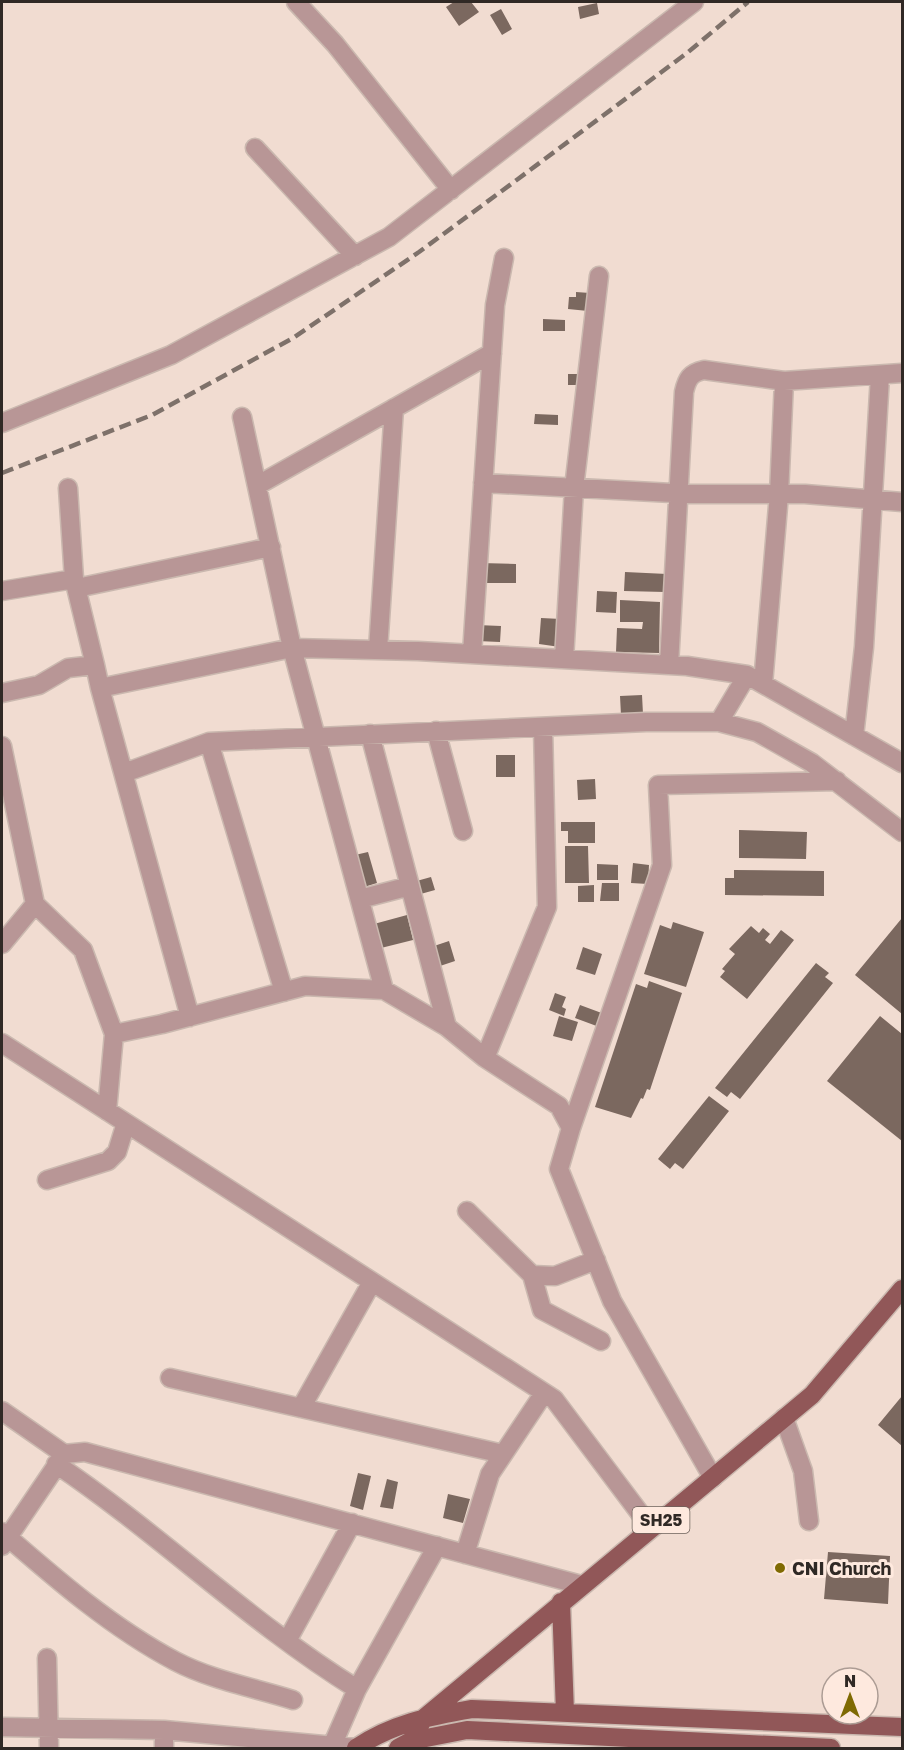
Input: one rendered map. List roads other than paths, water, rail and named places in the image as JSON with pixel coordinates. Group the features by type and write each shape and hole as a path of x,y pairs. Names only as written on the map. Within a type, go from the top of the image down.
{"main road":[{"name":"SH25","path":"405,1745 424,1718 812,1395 903,1289"},
{"path":"561,1602 565,1713"},
{"name":"SH25","path":"356,1748 378,1733 424,1718 472,1709 903,1727"},
{"path":"405,1745 467,1730 643,1744 831,1749"}],"street":[{"path":"296,2 335,44 451,190"},
{"path":"2,423 171,355 389,237 694,2"},
{"path":"255,148 355,256"},
{"path":"472,654 495,305 504,258"},
{"path":"564,659 574,488 599,276"},
{"path":"258,485 492,353"},
{"path":"669,665 684,392 687,380 694,372 704,370 784,381 903,373"},
{"path":"854,736 874,499 880,376"},
{"path":"719,722 755,680 779,494 784,381"},
{"path":"378,650 394,408"},
{"path":"242,417 292,648 384,990"},
{"path":"483,483 903,501"},
{"path":"68,488 75,584 100,688 190,1017"},
{"path":"2,591 75,584 271,547"},
{"path":"100,688 292,648 472,654 669,665 755,680 903,763"},
{"path":"2,693 39,685 68,668 95,665"},
{"path":"124,773 209,742 436,731 719,722 757,732 837,781 903,832"},
{"path":"485,1058 547,907 543,727"},
{"path":"436,731 463,831"},
{"path":"370,734 447,1027"},
{"path":"209,742 284,992"},
{"path":"2,746 36,904 83,950 114,1034 107,1111"},
{"path":"713,1478 612,1301 560,1169 571,1128 662,865 658,785 837,781"},
{"path":"360,899 410,886"},
{"path":"2,944 36,904"},
{"path":"114,1034 190,1017 305,986 384,990 447,1027 485,1058 560,1106 571,1128"},
{"path":"2,1043 554,1399 651,1528"},
{"path":"47,1180 108,1161 117,1152 126,1123"},
{"path":"467,1211 532,1275 542,1310 601,1341"},
{"path":"532,1275 555,1276 596,1260"},
{"path":"301,1408 372,1282"},
{"path":"170,1378 503,1454"},
{"path":"465,1554 490,1474 544,1393"},
{"path":"2,1411 188,1567 287,1641 357,1689"},
{"path":"784,1418 803,1471 809,1521"},
{"path":"293,1700 198,1671 175,1661 87,1605 4,1539 60,1459 85,1452 581,1585"},
{"path":"287,1641 352,1523"},
{"path":"333,1746 357,1689 437,1546"},
{"path":"47,1658 49,1749"},
{"path":"2,1727 164,1730 356,1748"},
{"path":"164,1730 164,1749"}],"railway":[{"path":"2,473 152,415 293,338 419,252 518,179 687,53 748,2"}],"place":[{"name":"CNI Church","path":"780,1568"}]}
